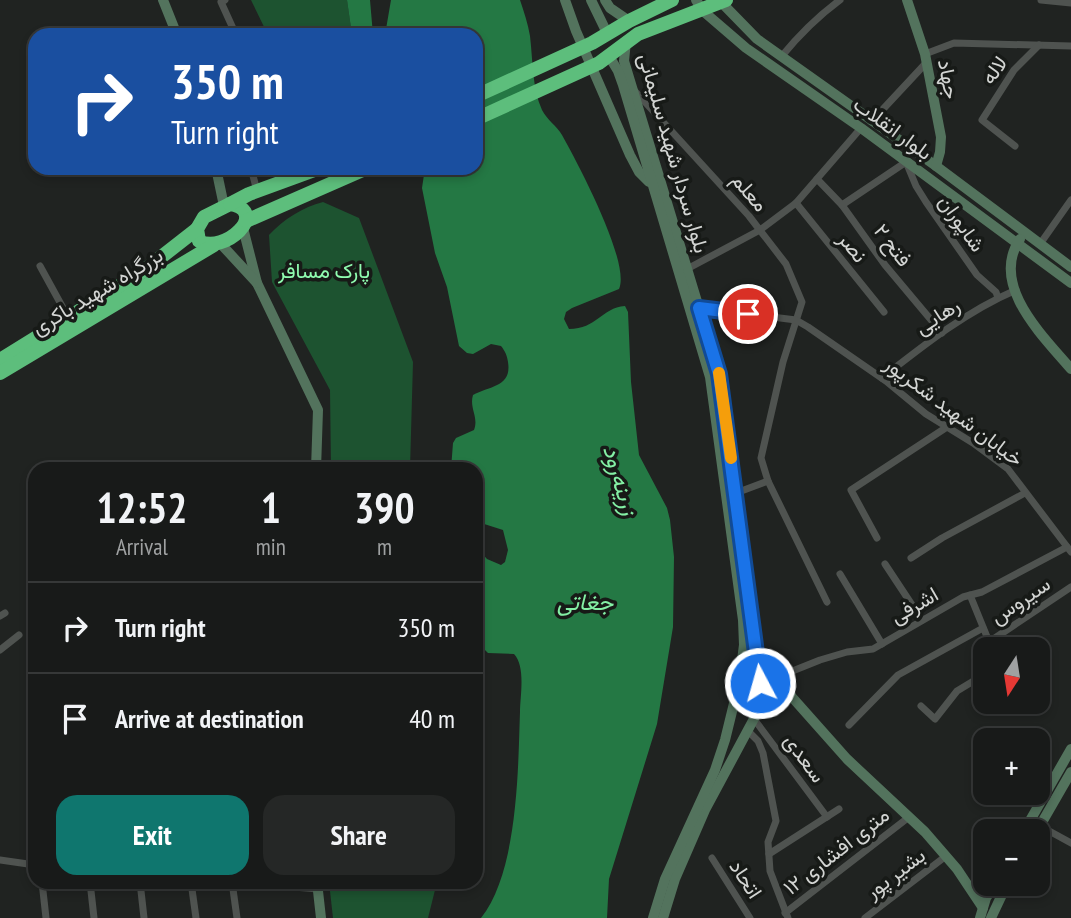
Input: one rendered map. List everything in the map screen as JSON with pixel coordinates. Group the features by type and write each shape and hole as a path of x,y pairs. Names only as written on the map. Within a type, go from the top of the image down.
{"highway":[{"path":"483,93 592,43 672,0"},
{"path":"483,116 604,59 638,33 686,15 699,5 722,1"},
{"path":"227,205 303,175"},
{"path":"227,205 240,206 246,211 245,224 352,175"},
{"name":"بزرگراه شهید باکری","path":"0,360 142,272 197,229 204,218 227,205"},
{"name":"بزرگراه شهید باکری","path":"0,373 217,244 245,224"},
{"path":"197,229 200,241 217,244"},
{"path":"166,253 176,254 177,268"}],"main road":[{"path":"163,0 174,28"},
{"path":"565,0 630,155 639,172 651,184"},
{"path":"591,0 608,35"},
{"path":"605,0 610,8 629,21"},
{"name":"جهاد","path":"907,0 925,59 941,137 936,166"},
{"name":"بلوار انقلاب","path":"722,1 757,39 936,166 1071,267"},
{"name":"بلوار انقلاب","path":"699,5 746,48 1071,283"},
{"path":"746,48 757,39"},
{"name":"بلوار سردار شهید سلیمانی","path":"626,41 624,61 632,87 635,115 651,184 702,346 715,403 744,645 730,724 715,770 666,879 653,918"},
{"name":"بلوار سردار شهید سلیمانی","path":"604,59 618,71 635,115 719,374 760,667 761,699 749,732 725,770 705,810 675,879 663,918"},
{"path":"218,175 227,205"},
{"path":"245,224 257,283 318,410 316,462"},
{"path":"1025,233 1013,250 1011,264 1021,305 1032,323 1071,369"},
{"path":"217,244 257,283"},
{"path":"760,667 775,678 847,760 909,817 946,856 981,913"},
{"path":"739,683 745,691 752,692 757,690 760,683"},
{"path":"730,724 737,718 742,718 748,723 749,732"},
{"path":"1039,819 1071,749"},
{"path":"1041,819 1071,772"},
{"path":"317,889 321,918"},
{"path":"981,913 989,896"},
{"path":"991,918 1001,896"}],"street":[{"path":"225,0 221,2 233,28"},
{"path":"781,57 800,33 840,0"},
{"path":"1041,0 1071,3"},
{"path":"871,122 925,59 954,43 1071,46"},
{"name":"لاله","path":"1015,146 982,120 1014,70 1039,45"},
{"name":"معلم","path":"632,87 760,230 786,264 802,302 767,423 761,458 768,481 827,602"},
{"path":"687,269 760,230 796,203 860,128"},
{"path":"842,205 906,162"},
{"name":"شاپوران","path":"906,162 926,202 976,275 996,292 998,298"},
{"path":"253,175 257,191"},
{"name":"فتح ۲","path":"817,179 842,205 885,265 942,333"},
{"path":"1040,244 1071,200"},
{"name":"نصر","path":"796,203 884,312"},
{"path":"40,266 68,318"},
{"name":"رهایی","path":"882,378 942,333 998,298 1016,290"},
{"path":"699,308 796,320"},
{"name":"خیابان شهید شکرپور","path":"796,320 882,378 926,414 1008,469 1069,549"},
{"path":"877,538 851,490 947,427"},
{"path":"736,493 768,481"},
{"path":"911,558 1025,493"},
{"name":"اشرفی","path":"775,678 847,652 873,649 970,595 982,592 1069,549"},
{"path":"885,564 922,620"},
{"path":"840,574 882,644"},
{"name":"سیروس","path":"1001,637 1071,587"},
{"path":"970,595 987,637"},
{"path":"849,725 898,676 983,628"},
{"path":"0,650 19,635"},
{"path":"921,706 934,719 957,691 973,681"},
{"name":"سعدی","path":"754,719 827,817"},
{"path":"749,732 758,741 763,753 776,821 768,842 770,871 786,915"},
{"path":"769,854 838,809"},
{"name":"۱۲ متری افشاری","path":"786,915 909,817"},
{"path":"1050,833 1071,843"},
{"name":"بشیر پور","path":"865,918 946,856"},
{"name":"اتحاد","path":"712,858 750,918"},
{"path":"0,860 28,864"},
{"path":"43,889 46,918"},
{"path":"91,889 94,918"},
{"path":"142,889 144,918"},
{"path":"192,889 196,918"},
{"path":"233,889 237,918"},
{"path":"981,913 991,918"}],"green space":[{"path":"251,0 347,0 351,28 265,28"},
{"name":"پارک مسافر","path":"323,202 359,218 413,362 410,462 331,462 330,390 272,282 269,235 294,214"},
{"path":"330,889 435,889 428,918 333,918"}],"water":[{"path":"347,0 370,0 372,28 351,28"},
{"name":"جغاتی","path":"391,0 520,0 530,36 539,102 544,114 562,135 579,167 601,212 617,258 621,276 619,289 572,308 566,312 564,319 569,329 586,326 610,310 625,306 628,312 631,382 639,455 667,508 670,520 674,557 673,627 657,724 609,879 607,918 481,918 493,898 502,874 514,819 521,674 514,654 488,653 483,648 483,555 501,565 505,562 508,550 503,530 483,524 483,462 452,462 456,438 474,430 473,395 503,381 507,376 508,362 501,346 491,344 473,354 467,353 459,346 447,287 435,253 422,188 424,175 483,175 483,28 386,28"}],"slow traffic":[{"path":"719,373 731,458"}],"route":[{"path":"748,314 699,308 719,374 760,667 760,683"}],"water label":[{"name":"زرینه‌رود","path":"621,480"}]}
